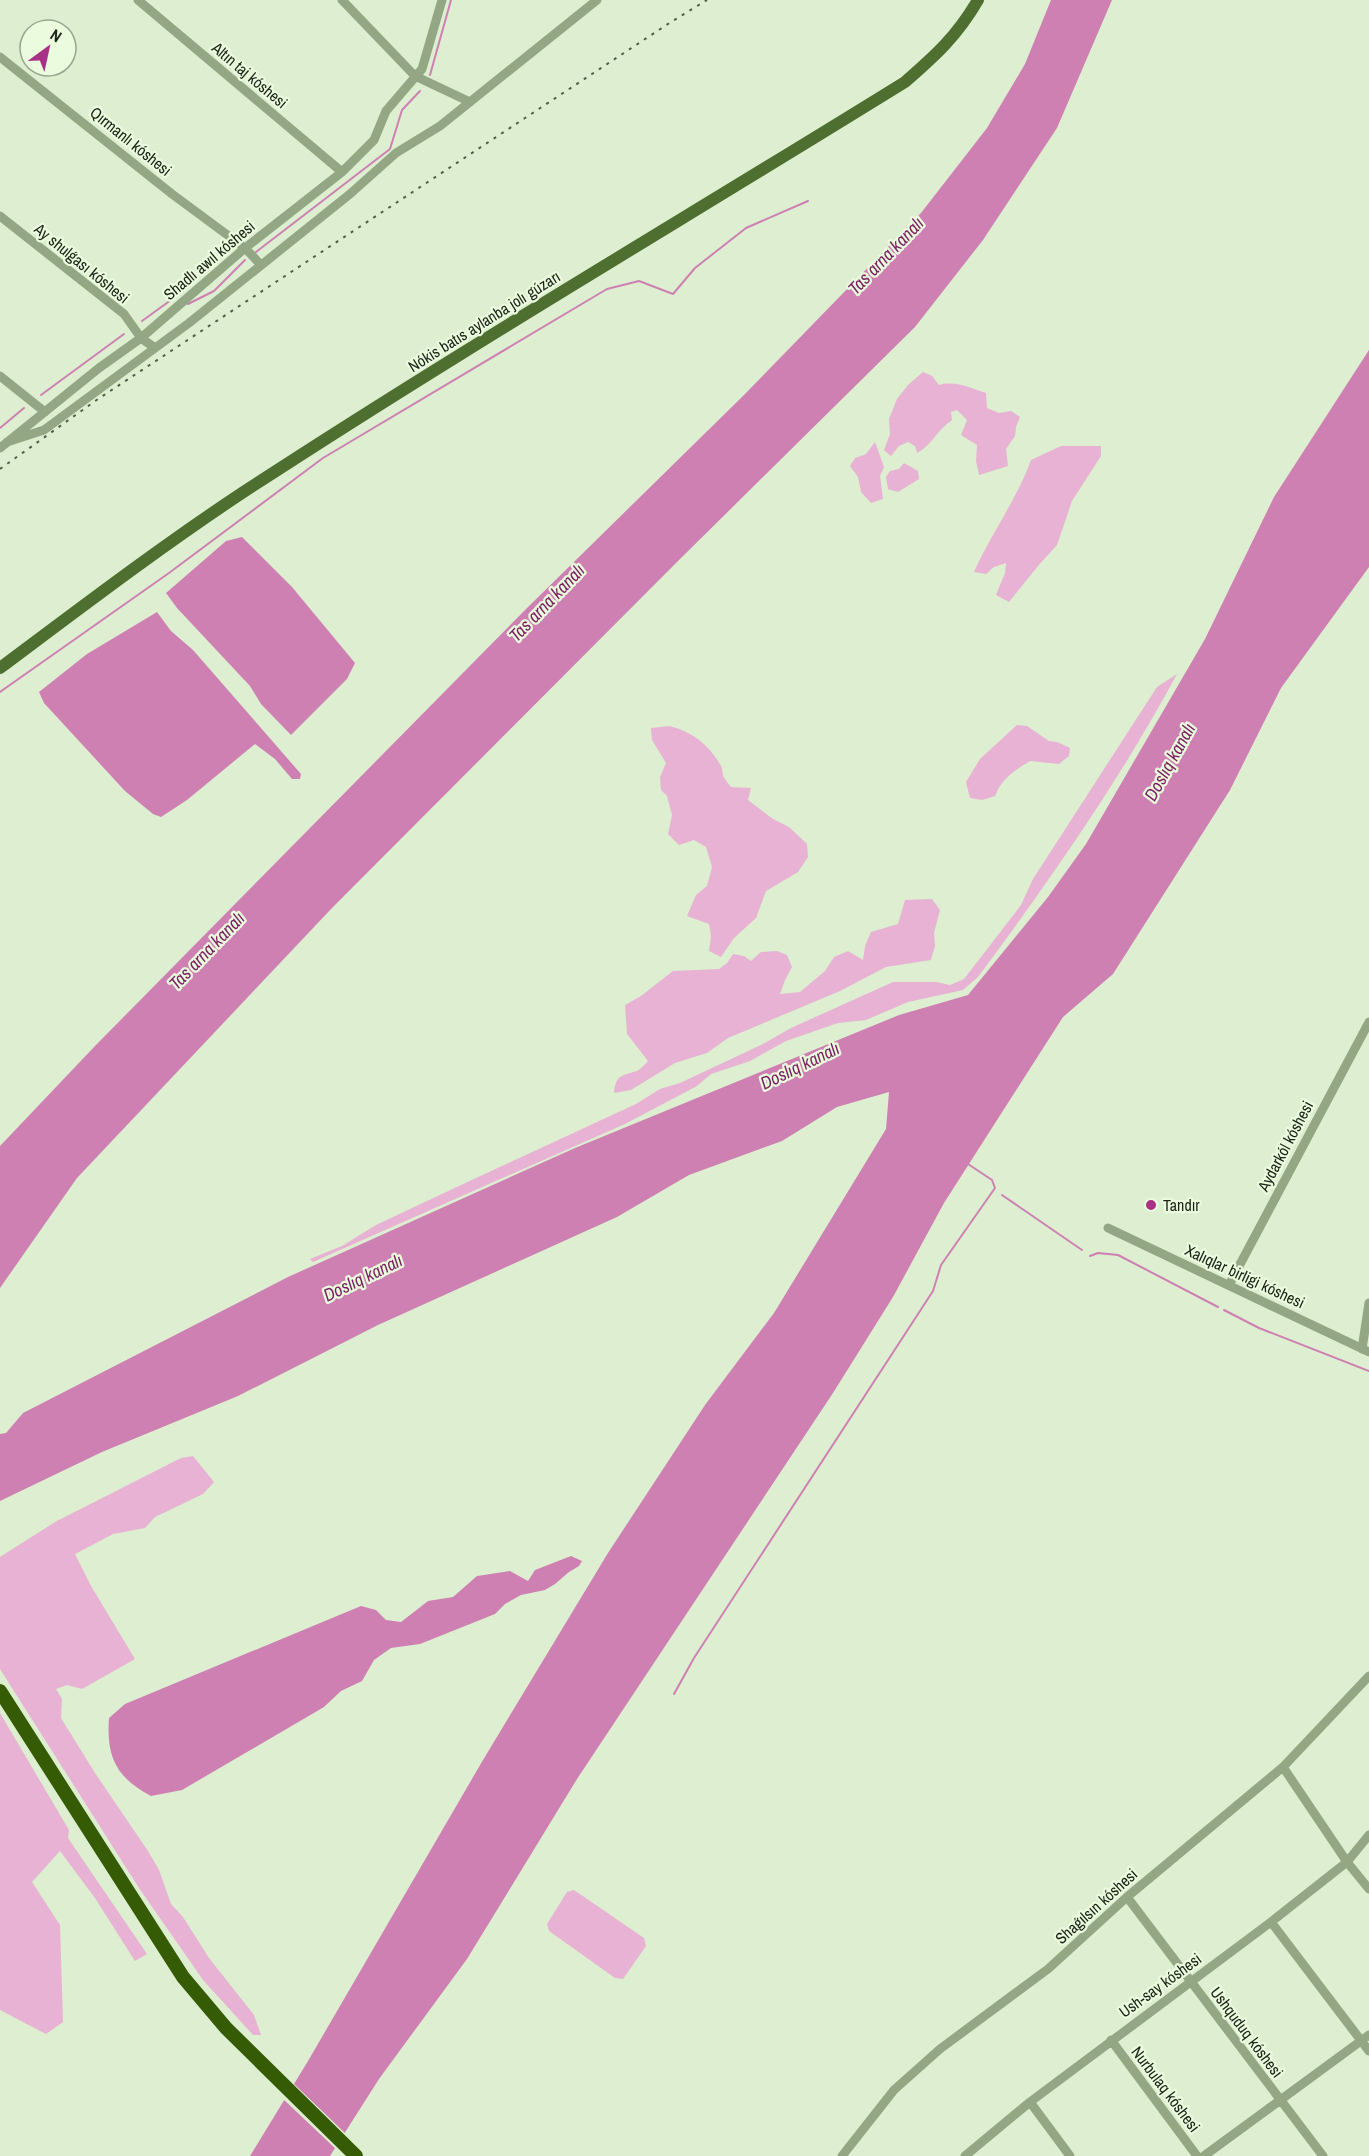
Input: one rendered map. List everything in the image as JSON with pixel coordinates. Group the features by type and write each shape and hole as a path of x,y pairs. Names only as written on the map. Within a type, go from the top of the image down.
{"highway":[{"path":"0,1691 183,1977 226,2028 357,2156"}],"main road":[{"name":"Nókis batıs aylanba jolı gúzarı","path":"0,668 168,544 241,494 538,306 905,82 945,47 978,0"}],"street":[{"name":"Altın taj kóshesi","path":"138,0 342,172"},
{"path":"342,0 415,76 470,102"},
{"name":"Shadlı awıl kóshesi","path":"4,445 141,338 245,248 342,172 374,140 386,111 422,69 442,0"},
{"path":"4,445 44,430 154,348 350,194 396,153 440,126 597,0"},
{"name":"Qırmanlı kóshesi","path":"0,57 172,194 245,248 261,265"},
{"name":"Ay shulǵası kóshesi","path":"0,216 124,314 141,338 154,348"},
{"path":"0,376 45,412"},
{"name":"Aydarkól kóshesi","path":"1229,1286 1369,1022"},
{"name":"Xalıqlar birligi kóshesi","path":"1108,1228 1366,1350"},
{"path":"1366,1350 1369,1303"},
{"name":"Shaǵılsın kóshesi","path":"842,2156 894,2090 940,2049 1048,1969 1127,1897 1282,1767 1369,1676"},
{"path":"1282,1767 1347,1862 1369,1889"},
{"name":"Ush-say kóshesi","path":"965,2156 1030,2102 1347,1862 1369,1835"},
{"name":"Ushquduq kóshesi","path":"1127,1897 1323,2156"},
{"path":"1270,1922 1365,2038 1369,2051"},
{"path":"1204,2156 1365,2038"},
{"name":"Nurbulaq kóshesi","path":"1111,2040 1197,2156"},
{"path":"1030,2102 1070,2156"}],"shaded area":[{"path":"923,372 932,376 939,385 957,384 986,393 987,408 999,413 1011,411 1020,417 1015,436 1006,449 1008,466 979,475 976,461 977,445 961,435 967,420 957,410 951,412 952,420 917,453 915,446 908,442 899,446 891,456 884,450 890,434 889,419 897,399"},
{"path":"875,442 884,467 880,476 883,499 871,503 861,492 858,477 850,466 855,458 866,454"},
{"path":"1061,446 1101,446 1101,456 1072,501 1057,545 1009,602 996,595 1005,573 1006,563 994,567 986,574 974,572 1019,489 1031,460"},
{"path":"904,463 918,471 919,479 898,492 888,489 886,477 890,471 899,469"},
{"path":"1177,674 1132,752 1083,829 978,977 963,990 908,1002 866,1020 838,1023 786,1041 750,1061 711,1074 697,1086 625,1124 313,1262 310,1259 342,1246 376,1225 636,1104 660,1089 680,1083 763,1044 791,1028 893,982 936,982 950,985 964,979 1021,905 1033,879 1157,687"},
{"path":"1017,725 1027,726 1049,741 1070,748 1069,756 1059,764 1030,761 1005,780 995,796 982,800 970,798 966,782 980,759"},
{"path":"669,726 685,731 705,745 722,767 724,777 731,787 751,788 748,800 773,819 789,827 807,844 808,857 798,872 766,891 756,918 734,938 721,957 709,951 711,936 709,924 687,916 696,895 707,886 712,867 706,847 694,840 679,845 668,834 672,815 667,796 661,790 660,777 666,763 652,740 651,728"},
{"path":"932,899 940,910 934,933 935,946 931,960 886,967 840,991 728,1038 707,1053 675,1063 631,1090 614,1093 618,1079 638,1070 648,1061 627,1034 625,1005 641,996 673,971 719,969 733,954 744,956 751,961 761,952 777,951 787,955 792,967 780,994 800,992 825,971 834,957 848,951 863,960 865,946 871,932 898,924 905,900"},
{"path":"193,1456 214,1482 203,1494 155,1517 145,1528 113,1534 75,1554 91,1586 135,1659 82,1689 67,1685 56,1689 62,1699 61,1718 148,1851 159,1870 171,1904 183,1917 209,1958 254,2015 261,2035 253,2035 203,1980 139,1888 0,1669 0,1557 55,1522 181,1458"},
{"path":"0,1713 69,1830 68,1838 147,1954 135,1961 95,1898 60,1851 32,1882 60,1925 63,2022 46,2034 0,2010"},
{"path":"574,1890 644,1938 646,1946 623,1979 615,1978 549,1931 547,1924 567,1892"}],"water":[{"name":"Tas arna kanalı","path":"1051,0 1112,0 1057,128 983,240 915,327 332,908 77,1178 0,1288 0,1146 95,1046 527,608 744,395 921,213 987,128 1025,64"},
{"name":"Doslıq kanalı","path":"1369,350 1369,567 1281,688 1230,790 1113,974 1063,1017 944,1203 893,1297 833,1393 577,1779 467,1959 379,2079 330,2156 250,2156 308,2061 483,1760 608,1553 705,1405 774,1313 886,1129 889,1092 837,1107 782,1141 689,1175 617,1217 378,1325 238,1396 102,1452 0,1501 0,1434 6,1433 23,1413 288,1277 575,1148 899,1015 968,995 1048,897 1086,844 1205,639 1274,497"},
{"path":"242,537 292,587 355,663 347,679 291,735 261,704 250,686 177,608 166,593 226,541"},
{"path":"157,612 171,631 193,650 301,774 300,779 292,779 275,759 255,744 187,800 161,817 153,814 125,791 44,703 39,692 87,654"},
{"path":"571,1556 582,1561 579,1566 555,1584 545,1590 521,1595 505,1604 495,1614 420,1644 391,1648 374,1660 362,1681 341,1691 324,1707 182,1790 151,1796 130,1782 116,1765 110,1745 109,1718 125,1704 361,1606 376,1610 386,1620 401,1622 428,1601 453,1597 477,1576 510,1571 528,1581 535,1570"}],"pier":[{"path":"292,2082 347,2135 337,2150 282,2098"}],"waterway":[{"path":"430,75 451,0"},
{"path":"256,252 390,149 402,110 420,91"},
{"path":"0,692 169,573 323,458 607,289 639,281 673,294 695,268 746,228 808,201"},
{"path":"188,304 214,291 245,260"},
{"path":"142,321 171,300"},
{"path":"41,395 124,334"},
{"path":"0,428 24,408"},
{"path":"674,1694 694,1658 933,1291 941,1265 995,1188 992,1180 968,1164"},
{"path":"1002,1195 1082,1250"},
{"path":"1090,1256 1098,1253 1118,1255 1218,1307"},
{"path":"1224,1310 1259,1328 1369,1371"}],"railway":[{"path":"0,469 98,399 707,0"}],"place":[{"name":"Tandır","path":"1151,1205"}]}
